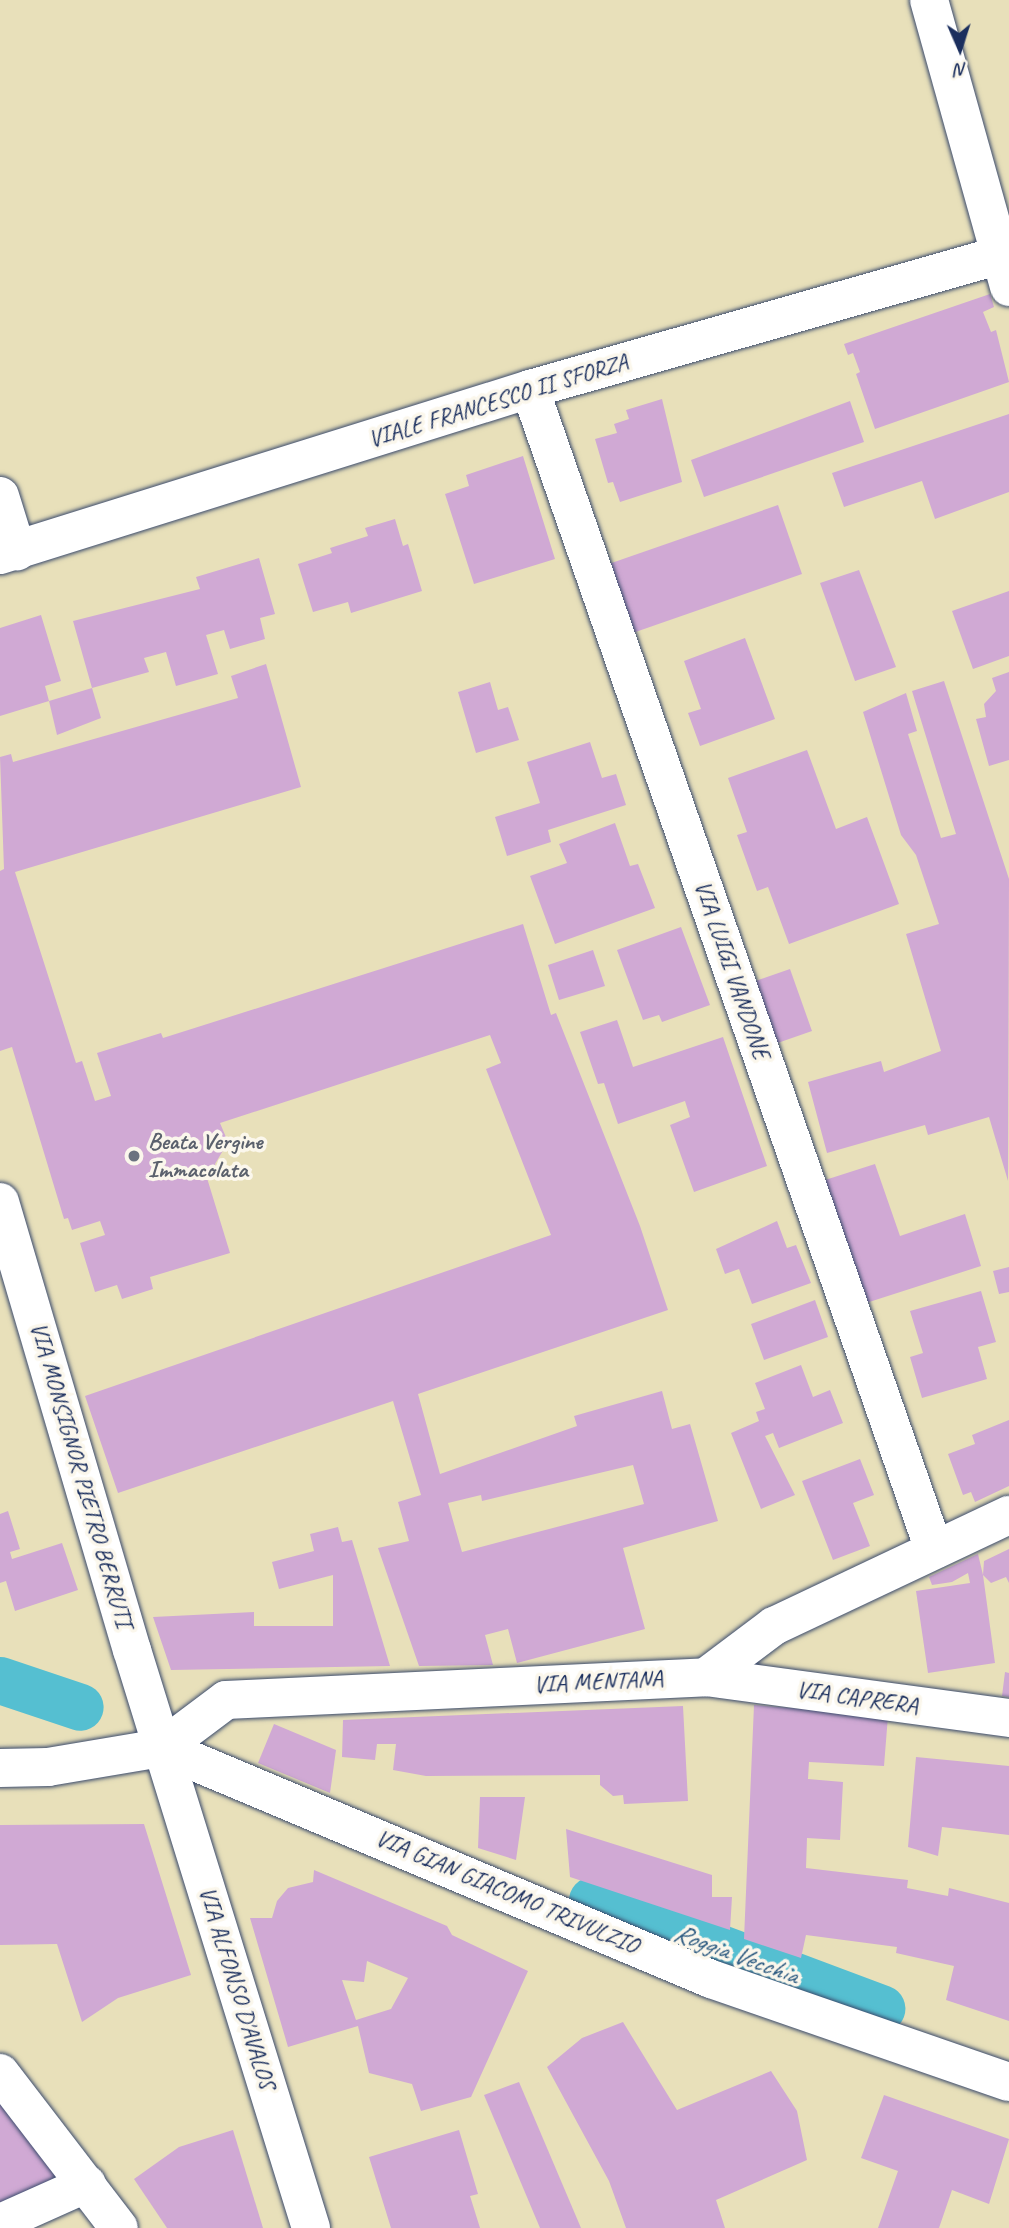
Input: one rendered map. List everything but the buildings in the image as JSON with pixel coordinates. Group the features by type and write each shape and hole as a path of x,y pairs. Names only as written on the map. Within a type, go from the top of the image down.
{"street":[{"path":"929,0 1004,271"},
{"name":"VIALE FRANCESCO II SFORZA","path":"8,553 530,389 1004,271"},
{"name":"VIA LUIGI VANDONE","path":"530,389 934,1550"},
{"path":"0,496 8,553"},
{"name":"VIA MONSIGNOR PIETRO BERRUTI","path":"0,1202 162,1748"},
{"path":"706,1677 774,1626 1009,1515"},
{"name":"VIA MENTANA","path":"162,1748 226,1700 706,1677"},
{"name":"VIA CAPRERA","path":"706,1677 1009,1718"},
{"path":"0,1768 48,1767 162,1748"},
{"name":"VIA GIAN GIACOMO TRIVULZIO","path":"162,1748 711,1979 1009,2082"},
{"name":"VIA ALFONSO D'AVALOS","path":"162,1748 311,2228"},
{"path":"0,2073 119,2228"},
{"path":"0,2221 87,2183"}],"waterway":[{"name":"Roggia Vecchia","path":"0,1680 80,1707"},
{"name":"Roggia Vecchia","path":"592,1900 881,2008"}],"place":[{"name":"Beata Vergine Immacolata","path":"134,1156"}]}
